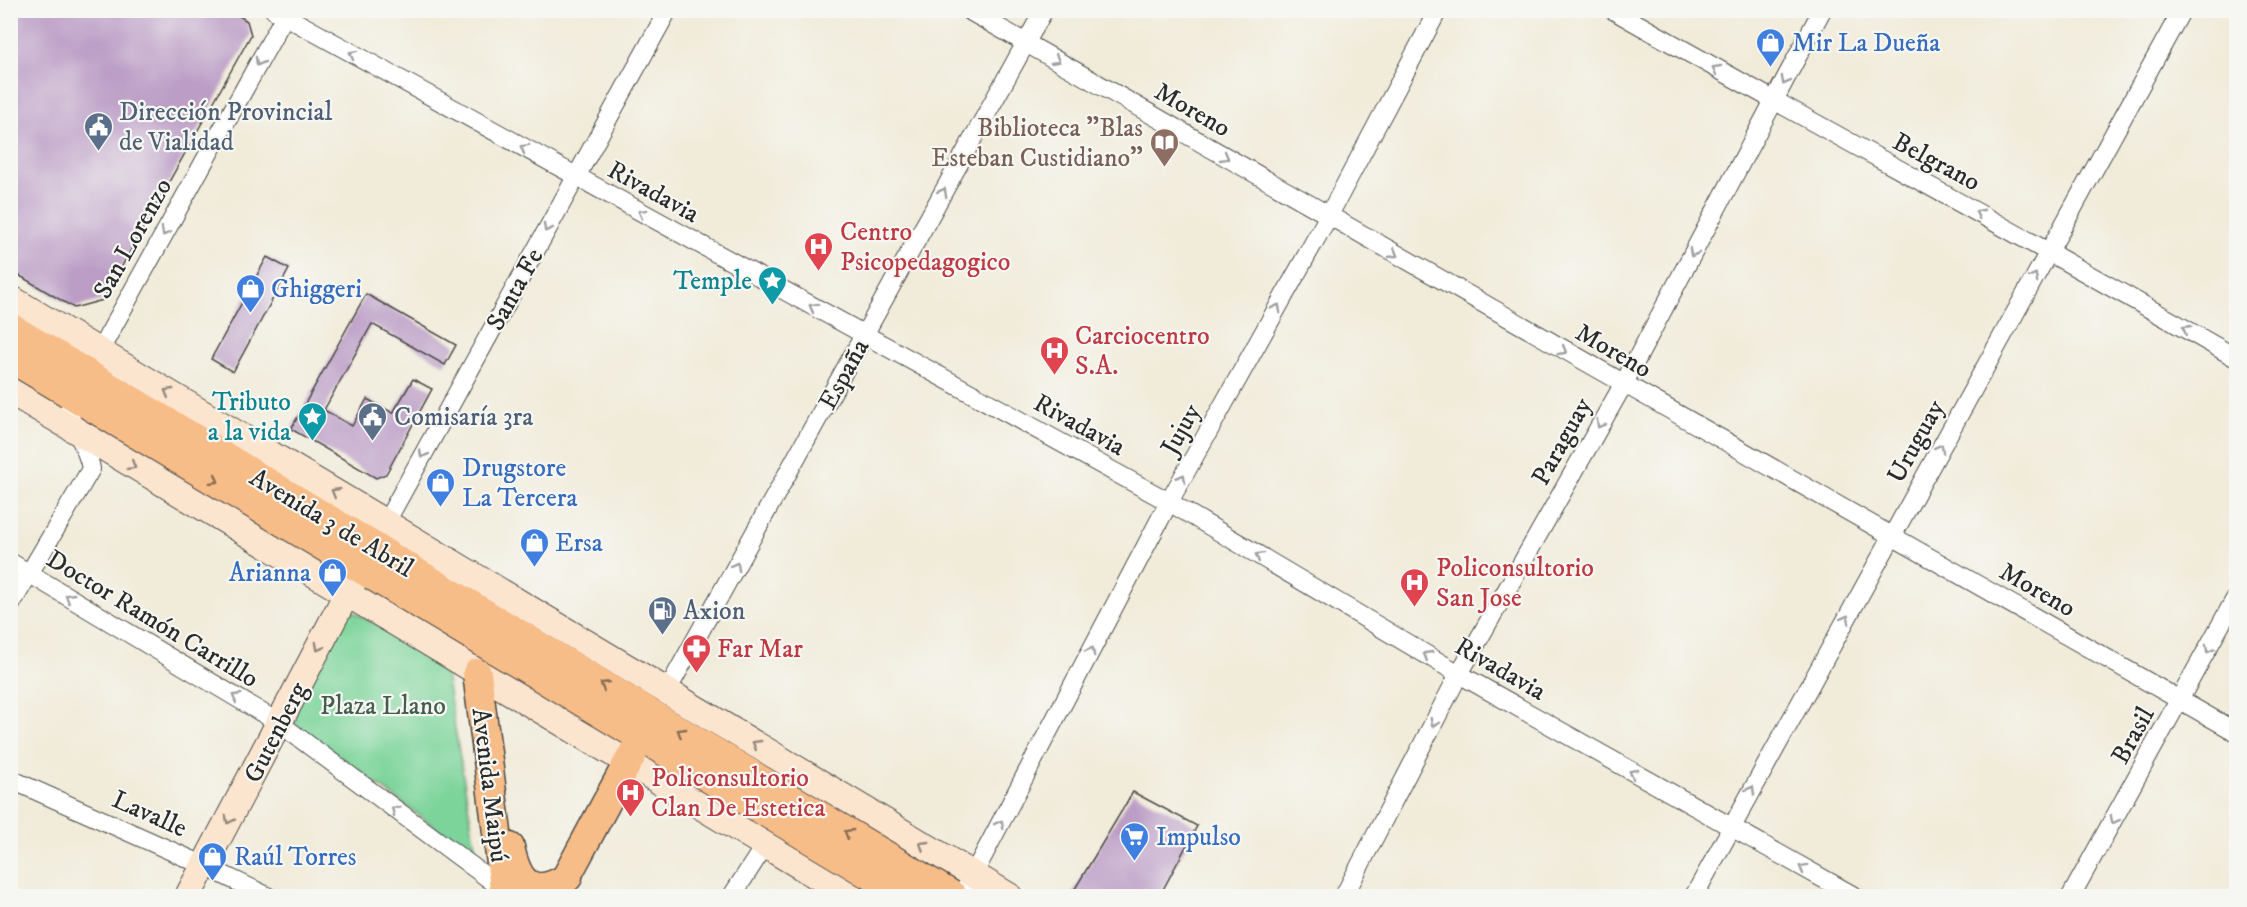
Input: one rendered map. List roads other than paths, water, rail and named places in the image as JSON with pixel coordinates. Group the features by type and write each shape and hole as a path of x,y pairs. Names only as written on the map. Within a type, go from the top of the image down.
{"highway":[{"name":"Avenida 3 de Abril","path":"10,328 654,714"},
{"name":"Avenida 3 de Abril","path":"10,357 86,374"},
{"path":"654,714 906,897"},
{"path":"654,714 952,897"}],"main road":[{"name":"Avenida 3 de Abril","path":"10,298 86,374 373,545"},
{"path":"10,392 850,897"},
{"name":"Gutenberg","path":"188,897 373,545"},
{"path":"373,545 523,604 654,714 968,886 1009,897"},
{"name":"Avenida Maipú","path":"477,673 504,893"},
{"path":"486,748 515,869 525,883 544,887 562,887 654,714"}],"street":[{"name":"Santa Fe","path":"373,545 668,10"},
{"name":"Moreno","path":"968,10 2236,732"},
{"name":"España","path":"654,714 1044,10"},
{"name":"Jujuy","path":"968,886 1168,502 1328,217 1438,10"},
{"name":"Belgrano","path":"1613,10 1774,102 2049,250 2236,358"},
{"name":"Paraguay","path":"1344,897 1459,674 1623,385 1822,10"},
{"name":"Uruguay","path":"1694,897 2182,10"},
{"name":"Rivadavia","path":"282,12 575,177 1168,502 1459,674 1854,897"},
{"name":"San Lorenzo","path":"75,431 68,412 86,374 282,12"},
{"path":"10,606 91,469 89,452 75,431"},
{"name":"Doctor Ramón Carrillo","path":"10,562 279,723 504,893"},
{"name":"Brasil","path":"2071,897 2236,597"},
{"name":"Lavalle","path":"10,779 206,866 267,897"},
{"path":"732,897 765,845"}],"place":[{"name":"Mir La Dueña","path":"1771,68"},
{"name":"Dirección Provincial de Vialidad","path":"98,152"},
{"name":"Biblioteca \"Blas Esteban Custidiano\"","path":"1164,168"},
{"name":"Centro Psicopedagogico","path":"819,272"},
{"name":"Temple","path":"773,306"},
{"name":"Ghiggeri","path":"250,314"},
{"name":"Carciocentro S.A.","path":"1054,376"},
{"name":"Tributo a la vida","path":"312,442"},
{"name":"Comisaría 3ra","path":"373,442"},
{"name":"Drugstore La Tercera","path":"441,508"},
{"name":"Ersa","path":"534,568"},
{"name":"Arianna","path":"332,598"},
{"name":"Policonsultorio San Jose","path":"1415,608"},
{"name":"Axion","path":"662,636"},
{"name":"Far Mar","path":"696,674"},
{"name":"Policonsultorio Clan De Estetica","path":"630,818"},
{"name":"Impulso","path":"1135,862"},
{"name":"Raúl Torres","path":"213,882"}],"park label":[{"name":"Plaza Llano","path":"383,705"}]}
